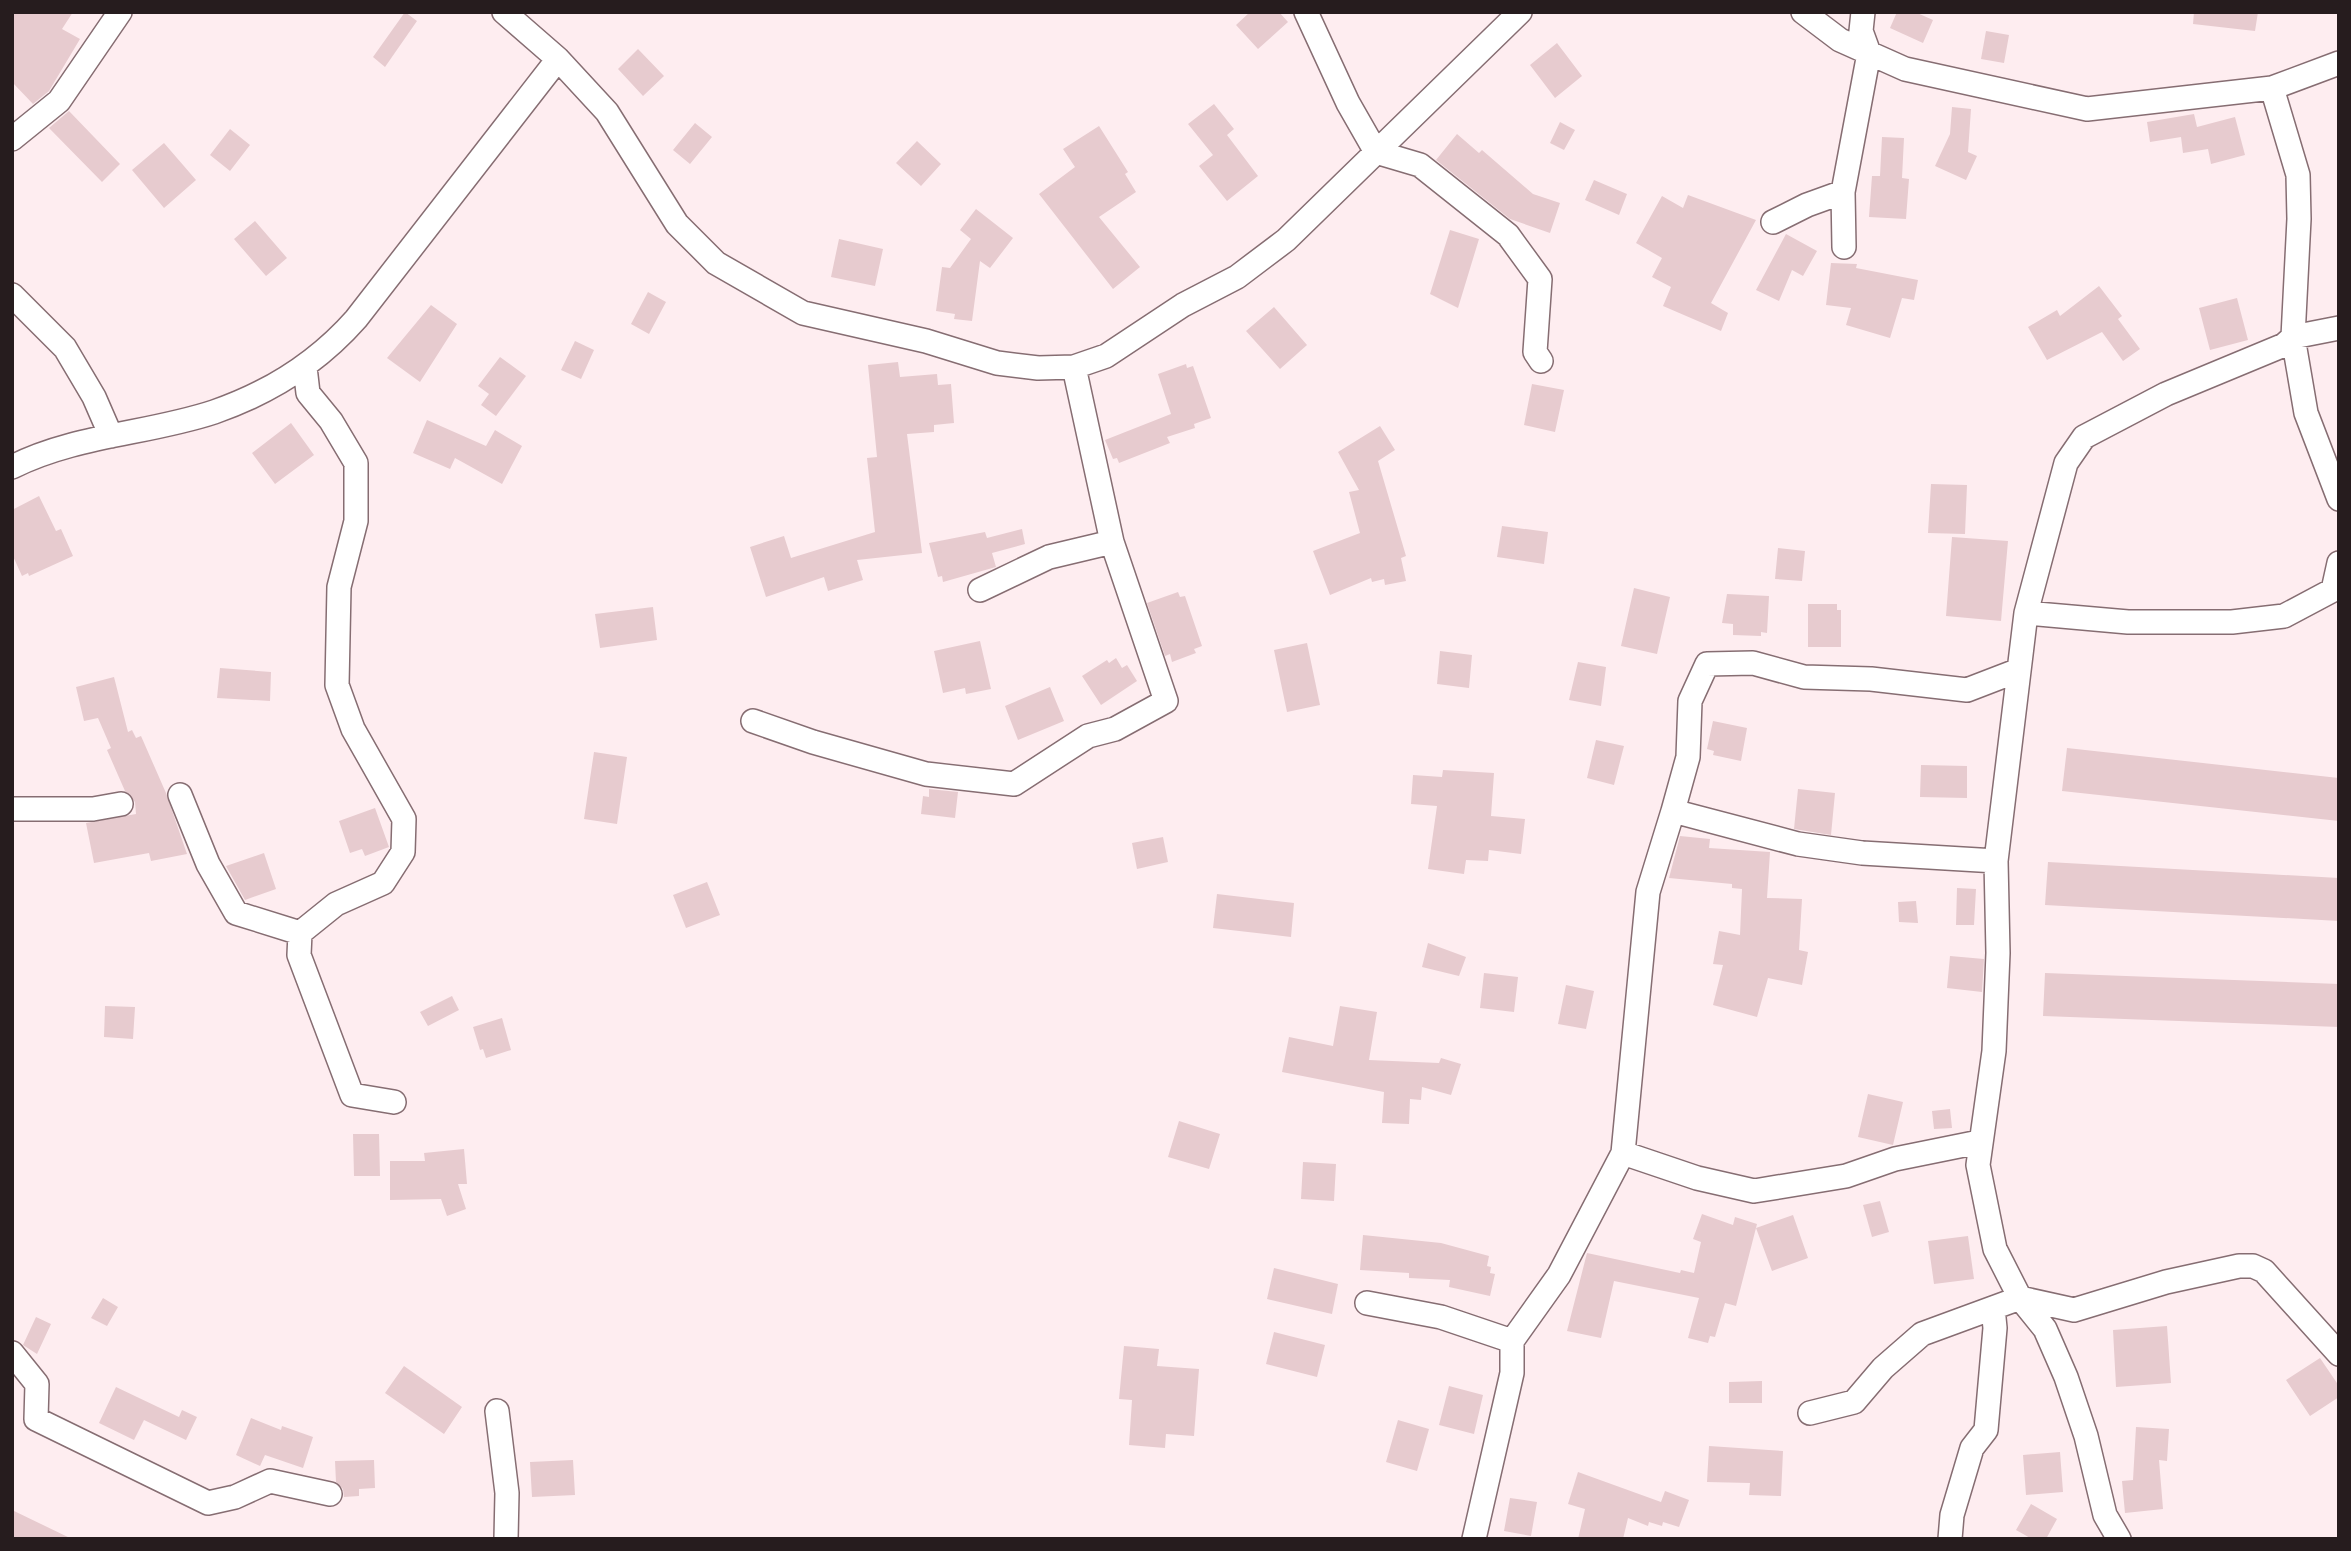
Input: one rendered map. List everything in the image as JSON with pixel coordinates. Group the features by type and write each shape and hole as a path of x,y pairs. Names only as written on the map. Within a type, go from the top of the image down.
{"street":[{"path":"12,139 59,101 120,12"},
{"path":"504,12 558,59 607,112 677,224 716,263 753,287 803,313 926,341 998,363 1038,368 1074,367 1106,356 1183,305 1237,277 1286,240 1520,12"},
{"path":"1306,12 1349,103 1376,152 1420,166 1508,235 1540,279 1535,352 1541,361"},
{"path":"1803,12 1840,40 1905,69 2087,109 2272,88 2339,63"},
{"path":"1844,247 1843,192 1869,53 1861,31 1863,12"},
{"path":"12,467 39,453 212,413 253,397 305,367 333,344 356,318 558,59"},
{"path":"2272,88 2298,175 2299,219 2292,337 2306,413 2339,499"},
{"path":"1773,222 1807,205 1843,192"},
{"path":"12,295 65,348 94,397 111,436"},
{"path":"2119,1539 2105,1515 2086,1436 2066,1377 2045,1329 2020,1298 1995,1249 1987,1203 1980,1187 1979,1142 1994,1051 1998,953 1996,861 2026,613 2066,463 2084,437 2166,394 2284,345 2292,337 2339,328"},
{"path":"305,367 308,393 331,421 356,463 356,521 339,587 337,685 353,729 404,818 403,852 383,883 336,904 300,933 299,955 352,1095 394,1102"},
{"path":"753,721 813,742 926,774 1014,784 1088,736 1115,729 1167,701 1112,542 1074,367"},
{"path":"980,590 1049,557 1112,542"},
{"path":"2026,613 2128,622 2232,622 2284,616 2333,590 2339,563"},
{"path":"1474,1539 1512,1373 1512,1341 1559,1275 1622,1153 1644,965 1648,892 1688,757 1690,701 1707,664 1754,663 1804,677 1871,679 1967,690 2019,670"},
{"path":"180,795 208,864 236,913 300,933"},
{"path":"12,809 93,809 121,804"},
{"path":"1673,811 1798,844 1862,853 1996,861"},
{"path":"1622,1153 1697,1178 1754,1191 1846,1176 1895,1159 1979,1142"},
{"path":"1810,1413 1854,1402 1883,1368 1922,1335 2020,1298 2074,1310 2088,1308 2166,1282 2253,1266 2263,1271 2339,1354"},
{"path":"1367,1303 1441,1317 1512,1341"},
{"path":"1950,1539 1952,1515 1972,1448 1986,1430 1995,1328 1993,1308"},
{"path":"12,1353 37,1384 36,1419 208,1503 234,1497 270,1481 330,1494"},
{"path":"498,1411 507,1493 506,1539"}],"building":[{"path":"12,12 73,12 62,29 80,39 49,91 33,104 12,82"},
{"path":"405,12 417,21 385,67 373,57"},
{"path":"1250,12 1279,12 1288,22 1258,49 1236,25"},
{"path":"1897,12 1915,12 1933,20 1923,43 1890,28"},
{"path":"2194,12 2258,12 2255,31 2193,24"},
{"path":"1986,31 2009,35 2004,63 1981,59"},
{"path":"1557,43 1582,76 1555,98 1530,65"},
{"path":"638,49 664,76 643,96 618,69"},
{"path":"1214,104 1234,129 1227,135 1258,176 1227,201 1199,166 1213,155 1188,124"},
{"path":"1952,107 1971,109 1968,152 1977,156 1966,180 1935,166 1950,134"},
{"path":"69,111 120,164 102,182 49,128"},
{"path":"2194,114 2197,127 2235,117 2245,155 2211,164 2208,149 2183,153 2181,137 2150,142 2147,122"},
{"path":"1560,122 1575,130 1564,150 1550,143"},
{"path":"695,123 712,137 690,164 673,150"},
{"path":"1099,126 1128,172 1125,174 1136,192 1099,217 1140,267 1113,289 1039,194 1075,167 1063,149"},
{"path":"230,129 250,145 230,171 210,155"},
{"path":"1457,134 1479,153 1482,150 1533,194 1560,203 1550,233 1510,219 1436,160"},
{"path":"1882,137 1904,138 1902,178 1909,179 1906,219 1869,217 1872,176 1880,176"},
{"path":"917,141 941,164 921,186 896,163"},
{"path":"164,143 196,180 164,208 132,170"},
{"path":"1594,180 1627,194 1619,215 1585,200"},
{"path":"1688,195 1756,220 1711,303 1728,313 1721,331 1663,306 1671,287 1652,277 1662,258 1636,243 1662,196 1683,208"},
{"path":"976,209 1013,238 990,268 980,261 972,321 954,319 955,314 936,311 942,267 950,268 971,239 960,230"},
{"path":"255,221 287,258 266,276 234,239"},
{"path":"1450,230 1479,239 1458,308 1430,294"},
{"path":"1786,234 1817,251 1803,276 1792,270 1779,301 1756,290"},
{"path":"839,239 883,249 875,286 831,277"},
{"path":"1831,263 1857,264 1856,268 1918,280 1914,300 1902,298 1890,338 1846,325 1851,308 1826,305"},
{"path":"2099,286 2122,316 2118,319 2140,349 2123,361 2102,332 2047,360 2028,327 2057,310 2060,316"},
{"path":"648,292 666,302 649,334 631,324"},
{"path":"2237,298 2248,340 2210,350 2199,308"},
{"path":"431,305 457,324 420,382 387,358"},
{"path":"1274,307 1307,345 1280,369 1246,331"},
{"path":"575,341 594,350 581,379 561,370"},
{"path":"500,357 526,376 496,416 481,405 489,394 478,386"},
{"path":"898,362 900,377 937,374 938,385 951,384 954,423 934,425 934,432 907,434 922,553 857,560 863,580 828,591 824,577 766,597 750,547 784,536 791,558 875,532 867,458 877,457 868,365"},
{"path":"1186,364 1187,368 1193,366 1211,418 1194,424 1195,428 1167,437 1170,443 1119,463 1117,458 1113,459 1105,440 1171,414 1158,374"},
{"path":"1532,384 1564,390 1555,432 1524,425"},
{"path":"427,420 486,446 495,430 522,446 502,484 455,458 450,469 413,453"},
{"path":"291,423 314,455 275,484 252,453"},
{"path":"1380,426 1395,450 1378,461 1406,556 1401,558 1406,581 1385,585 1384,579 1372,582 1371,578 1330,595 1313,551 1360,533 1349,492 1359,490 1338,452"},
{"path":"1931,484 1967,485 1965,534 1928,533"},
{"path":"39,496 56,531 61,529 73,556 29,576 28,573 22,576 12,554 12,510"},
{"path":"1502,526 1548,532 1544,564 1497,557"},
{"path":"1022,529 1025,544 992,553 996,567 943,582 942,576 938,577 929,543 985,532 987,538"},
{"path":"1952,537 2008,541 2001,621 1946,616"},
{"path":"1778,548 1805,551 1802,581 1775,579"},
{"path":"1634,588 1670,597 1657,654 1621,646"},
{"path":"1178,592 1180,597 1185,596 1202,646 1194,649 1196,653 1172,662 1170,654 1165,656 1147,603"},
{"path":"1727,594 1769,596 1767,633 1761,632 1761,636 1733,635 1733,624 1722,623"},
{"path":"1808,604 1837,604 1837,610 1841,610 1841,647 1808,647"},
{"path":"653,607 657,640 600,648 595,614"},
{"path":"980,641 991,689 966,694 965,688 943,693 934,651"},
{"path":"1307,643 1320,705 1287,712 1274,650"},
{"path":"1440,651 1472,655 1469,688 1437,684"},
{"path":"1116,658 1122,668 1127,665 1137,681 1101,705 1082,676 1107,660 1109,663"},
{"path":"1578,662 1606,667 1601,706 1569,700"},
{"path":"220,668 271,672 270,701 217,698"},
{"path":"114,677 128,732 132,730 136,738 141,736 166,793 187,854 151,861 149,853 94,863 86,823 136,814 135,802 125,791 107,750 111,748 98,718 84,721 76,687"},
{"path":"1050,687 1064,721 1018,740 1005,706"},
{"path":"1713,721 1747,728 1741,761 1713,755 1714,751 1707,749"},
{"path":"1596,740 1624,746 1614,785 1587,778"},
{"path":"2067,748 2339,778 2339,821 2062,791"},
{"path":"594,752 627,757 617,824 584,819"},
{"path":"1921,765 1967,766 1967,798 1920,797"},
{"path":"1443,770 1494,773 1491,816 1525,819 1521,854 1489,850 1488,861 1466,860 1464,874 1428,869 1437,806 1411,804 1413,775 1442,777"},
{"path":"929,789 958,792 955,818 921,814 923,796 929,797"},
{"path":"1798,789 1835,793 1831,835 1794,829"},
{"path":"375,808 389,847 365,856 362,849 350,853 339,821"},
{"path":"1680,836 1710,839 1709,848 1770,852 1767,898 1802,899 1799,950 1808,952 1802,985 1768,978 1757,1017 1713,1005 1723,965 1713,964 1719,931 1740,935 1742,889 1732,888 1732,884 1669,878"},
{"path":"1163,837 1168,862 1137,869 1132,843"},
{"path":"264,853 276,889 245,900 226,866"},
{"path":"2048,862 2339,878 2339,921 2045,905"},
{"path":"707,882 720,915 686,928 673,895"},
{"path":"1957,888 1976,889 1974,925 1956,925"},
{"path":"1217,894 1294,903 1291,937 1213,928"},
{"path":"1916,901 1918,923 1899,922 1898,902"},
{"path":"1428,943 1466,957 1459,976 1422,967"},
{"path":"1950,956 1984,959 1982,992 1947,988"},
{"path":"1484,973 1518,977 1514,1012 1480,1008"},
{"path":"2045,973 2339,984 2339,1027 2043,1016"},
{"path":"1566,985 1594,991 1586,1029 1558,1024"},
{"path":"452,996 459,1010 428,1026 420,1012"},
{"path":"105,1006 135,1007 133,1039 104,1037"},
{"path":"1340,1006 1377,1012 1369,1060 1439,1063 1441,1058 1461,1064 1451,1095 1422,1087 1421,1100 1410,1099 1409,1124 1382,1123 1384,1092 1282,1072 1289,1037 1333,1046"},
{"path":"502,1018 511,1050 486,1058 483,1049 480,1050 473,1027"},
{"path":"1868,1094 1903,1102 1893,1145 1858,1137"},
{"path":"1950,1109 1952,1128 1934,1129 1932,1111"},
{"path":"1179,1121 1220,1134 1209,1169 1168,1157"},
{"path":"353,1134 379,1134 380,1176 354,1176"},
{"path":"464,1149 467,1184 458,1184 466,1209 447,1216 441,1199 390,1200 390,1161 425,1161 424,1153"},
{"path":"1303,1162 1336,1164 1334,1201 1301,1199"},
{"path":"1880,1201 1889,1232 1872,1237 1863,1205"},
{"path":"1702,1214 1733,1225 1735,1217 1757,1224 1736,1306 1725,1303 1715,1337 1710,1336 1708,1343 1688,1338 1699,1298 1614,1281 1601,1338 1567,1331 1587,1253 1680,1273 1681,1270 1694,1273 1701,1242 1693,1239"},
{"path":"1793,1215 1808,1258 1772,1271 1756,1228"},
{"path":"1363,1235 1441,1243 1489,1256 1487,1266 1491,1267 1490,1273 1495,1274 1490,1296 1449,1287 1450,1280 1409,1278 1409,1273 1360,1270"},
{"path":"1968,1236 1974,1279 1934,1284 1928,1241"},
{"path":"1274,1268 1338,1284 1332,1314 1267,1299"},
{"path":"103,1298 118,1307 107,1326 91,1318"},
{"path":"36,1317 51,1324 37,1354 23,1345"},
{"path":"2167,1326 2171,1383 2116,1387 2113,1330"},
{"path":"1274,1332 1325,1345 1317,1377 1266,1364"},
{"path":"1124,1346 1159,1349 1157,1366 1199,1369 1194,1436 1166,1434 1165,1448 1129,1445 1132,1400 1119,1399"},
{"path":"2320,1358 2339,1386 2339,1397 2310,1416 2286,1380"},
{"path":"404,1366 462,1407 444,1434 385,1393"},
{"path":"1762,1381 1762,1403 1729,1403 1729,1382"},
{"path":"1449,1386 1483,1395 1474,1434 1439,1425"},
{"path":"116,1387 179,1417 182,1410 197,1417 186,1440 144,1420 134,1440 99,1423"},
{"path":"251,1418 281,1430 282,1426 313,1437 303,1468 265,1455 260,1466 236,1455"},
{"path":"1398,1420 1429,1429 1417,1471 1386,1462"},
{"path":"2136,1427 2169,1429 2167,1461 2159,1460 2163,1509 2125,1513 2122,1481 2133,1480"},
{"path":"1709,1446 1783,1451 1781,1496 1749,1495 1750,1483 1707,1482"},
{"path":"2060,1452 2063,1492 2026,1495 2023,1455"},
{"path":"374,1460 375,1488 359,1489 359,1496 344,1497 343,1489 336,1482 335,1461"},
{"path":"573,1460 575,1495 532,1497 530,1462"},
{"path":"1578,1472 1661,1502 1665,1491 1689,1500 1679,1527 1663,1522 1662,1526 1649,1522 1648,1526 1628,1518 1623,1539 1578,1539 1585,1509 1568,1504"},
{"path":"1510,1498 1537,1502 1531,1536 1504,1531"},
{"path":"2031,1504 2057,1519 2046,1539 2032,1539 2016,1530"},
{"path":"12,1510 72,1539 12,1539"}]}
